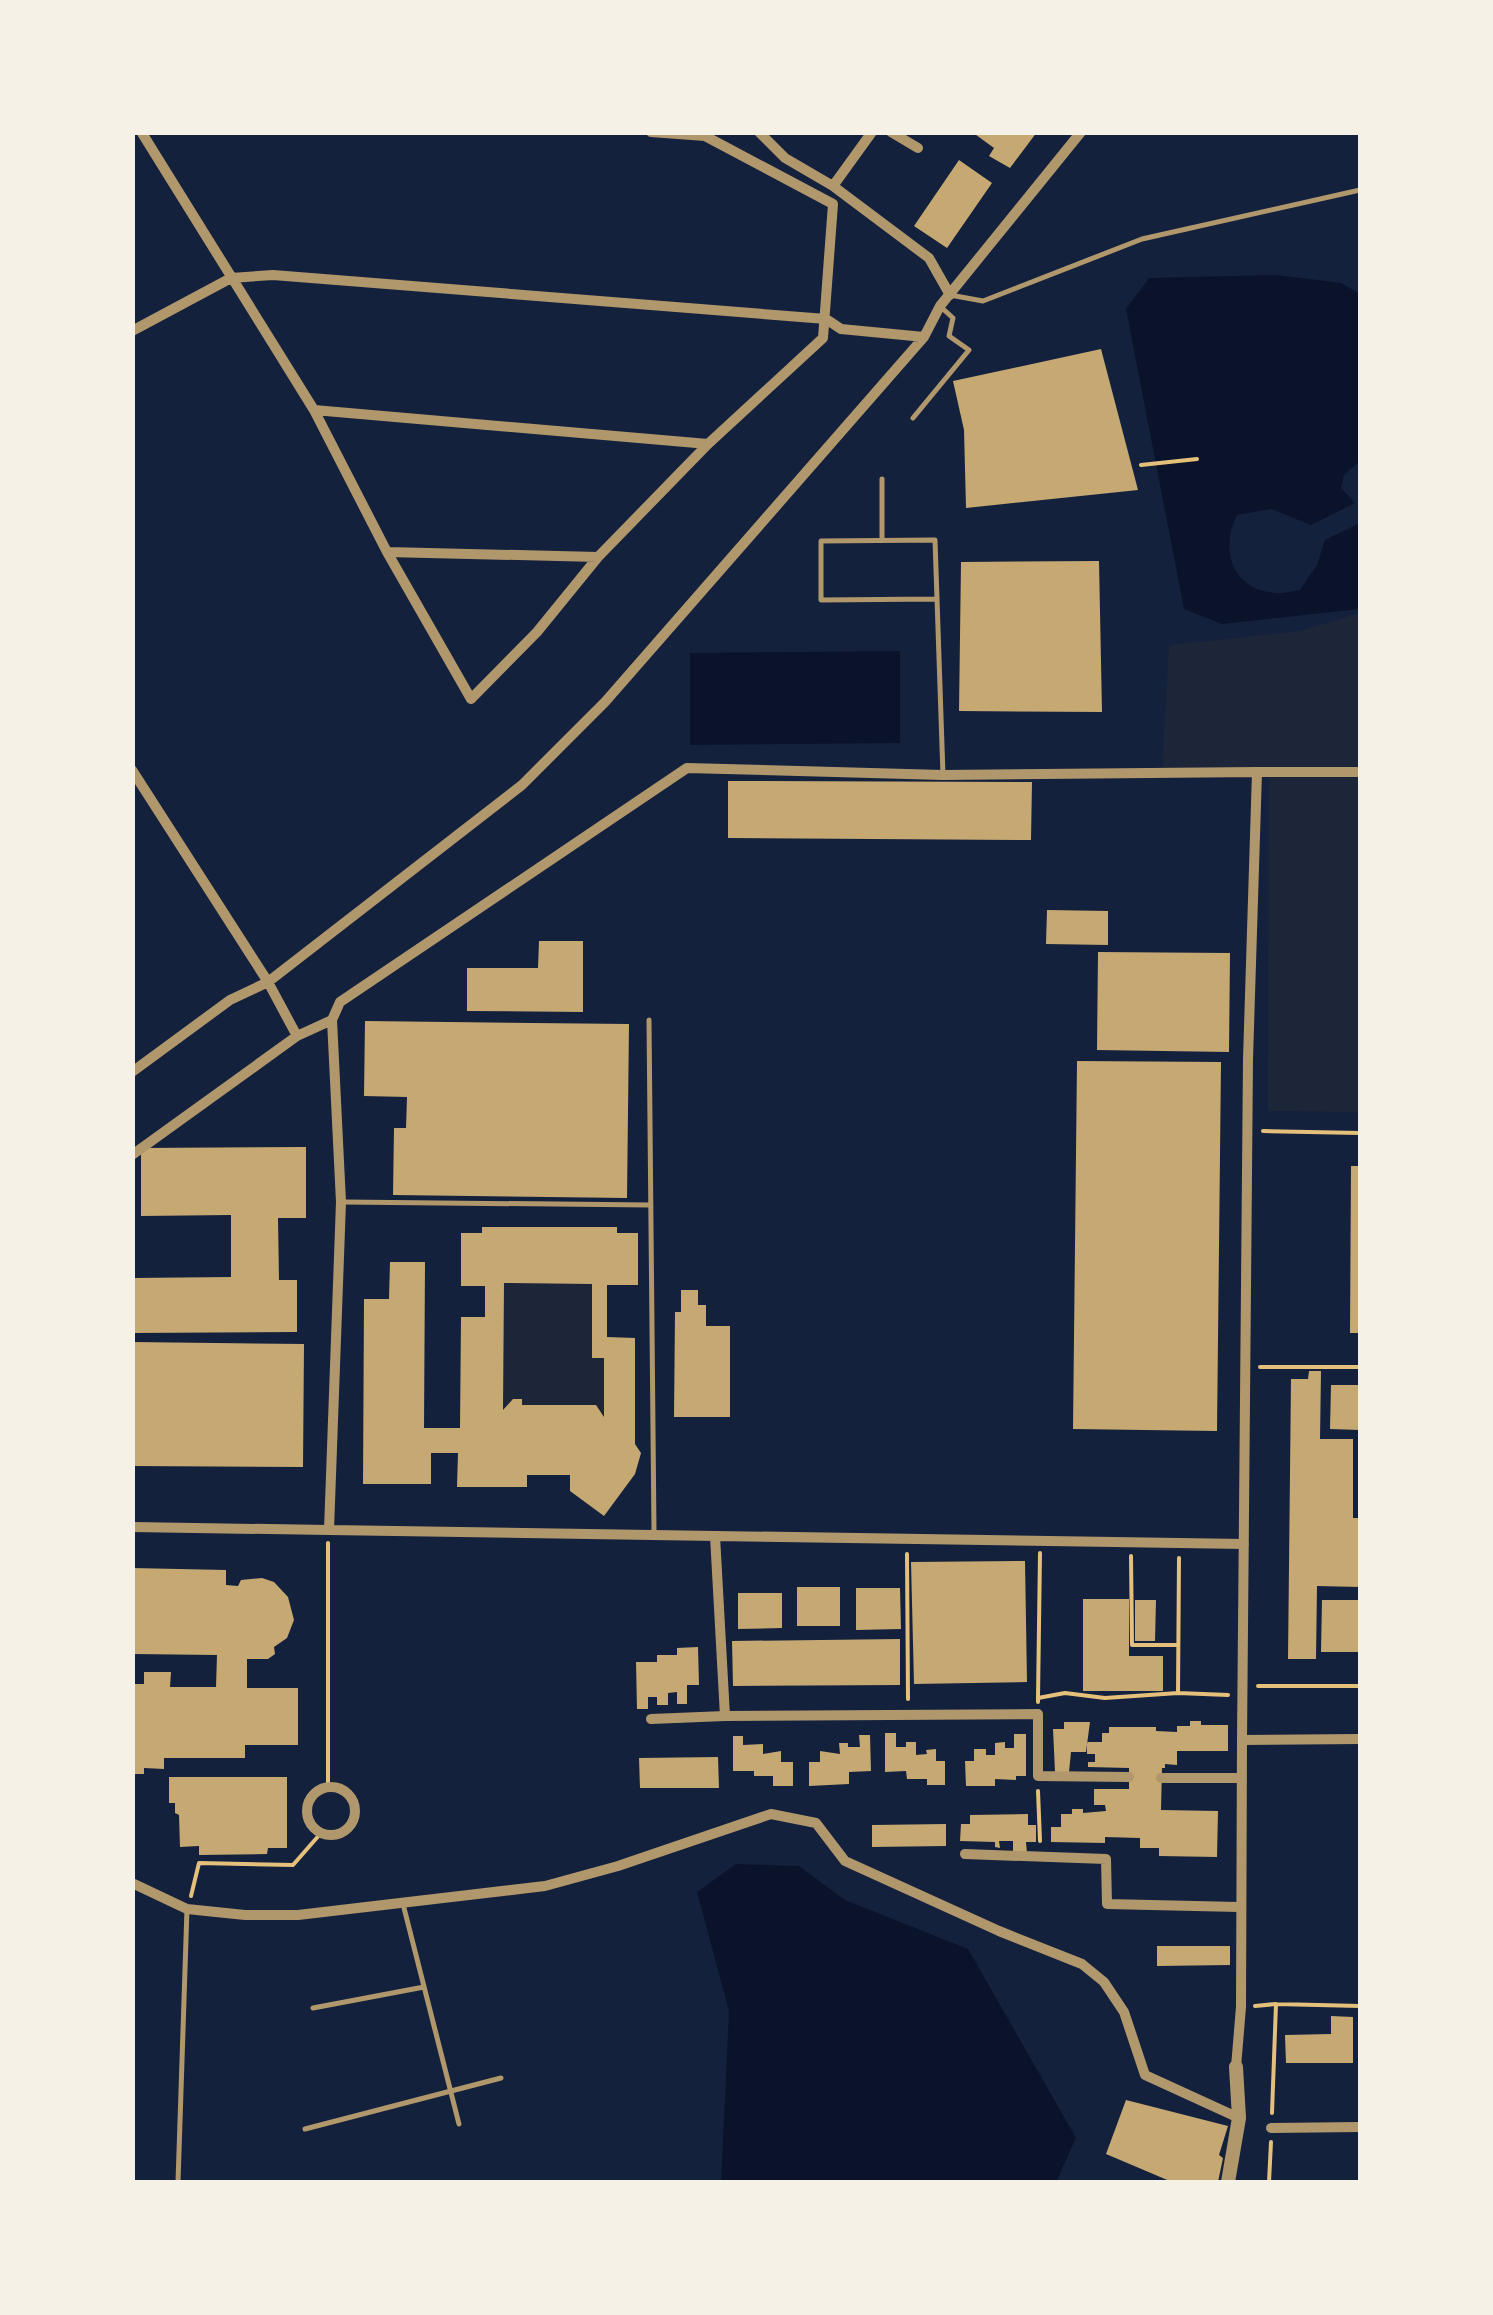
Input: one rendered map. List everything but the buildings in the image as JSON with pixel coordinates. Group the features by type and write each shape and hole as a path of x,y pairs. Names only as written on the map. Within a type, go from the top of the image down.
{"street":[{"path":"132,138 142,133 314,410 387,552 472,699 537,632 598,557 708,444 823,338 833,204 705,136 651,132"},
{"path":"759,132 785,158 833,186 929,258 950,295"},
{"path":"833,186 872,132"},
{"path":"891,132 918,148"},
{"path":"132,1072 230,1000 268,982 522,784 605,702 924,337 940,306 1080,132"},
{"path":"132,331 231,278 273,275 826,319 841,329 924,337"},
{"path":"314,410 708,444"},
{"path":"387,552 598,557"},
{"path":"329,1535 341,1202 332,1020 340,1002 687,768 943,774 1360,772"},
{"path":"132,770 268,982 297,1036"},
{"path":"1228,2182 1239,2118 1236,2067 1240,2007 1248,1131 1257,772"},
{"path":"132,1154 297,1036 332,1020"},
{"path":"132,1528 329,1535 1244,1544"},
{"path":"715,1536 724,1716"},
{"path":"650,1719 1038,1714 1038,1776 1129,1777"},
{"path":"1242,1740 1360,1739"},
{"path":"1161,1778 1242,1778"},
{"path":"328,1788 348,1794 355,1814 343,1832 321,1833 310,1822 308,1808 314,1794 328,1788"},
{"path":"132,1884 187,1909 245,1916 298,1916 544,1886 618,1866 771,1814 816,1822 844,1862 1082,1964 1104,1982 1124,2012 1145,2074 1239,2118"},
{"path":"965,1854 1106,1860 1107,1904 1239,1907"},
{"path":"1271,2128 1360,2127"}],"lane":[{"path":"950,295 983,301 1142,240 1360,190"},
{"path":"913,418 969,350 949,336 954,318 940,306"},
{"path":"882,480 882,540"},
{"path":"936,599 821,600 821,541 935,540 943,774"},
{"path":"649,1020 654,1536"},
{"path":"341,1202 650,1205"},
{"path":"403,1904 459,2124"},
{"path":"178,2182 187,1909"},
{"path":"314,2008 424,1987"},
{"path":"305,2128 501,2078"}],"path":[{"path":"1141,465 1197,459"},
{"path":"1248,1131 1360,1133"},
{"path":"1246,1367 1360,1367"},
{"path":"328,1788 329,1535"},
{"path":"907,1539 908,1716"},
{"path":"1038,1714 1041,1541"},
{"path":"1130,1542 1132,1645 1178,1645"},
{"path":"1178,1693 1179,1543"},
{"path":"1038,1698 1066,1693 1104,1698 1360,1686"},
{"path":"1038,1776 1040,1856"},
{"path":"187,1909 199,1863 293,1865 321,1833"},
{"path":"1269,2182 1276,2004"},
{"path":"1240,2007 1360,2006"}],"shaded area":[{"path":"1277,275 1341,283 1360,294 1360,461 1344,475 1341,488 1355,503 1311,525 1271,509 1237,515 1230,554 1239,576 1248,584 1275,593 1300,590 1317,565 1325,540 1360,523 1360,609 1222,624 1184,609 1126,309 1149,278"},
{"path":"1360,613 1360,773 1162,773 1169,645 1300,631"},
{"path":"900,651 900,743 690,745 690,653"},
{"path":"1269,776 1360,776 1360,1112 1268,1111"},
{"path":"504,1283 592,1284 604,1358 604,1417 596,1405 522,1405 522,1399 503,1410"},
{"path":"736,1864 799,1866 845,1900 968,1949 1076,2138 1056,2182 721,2182 729,2011 697,1892"}]}
